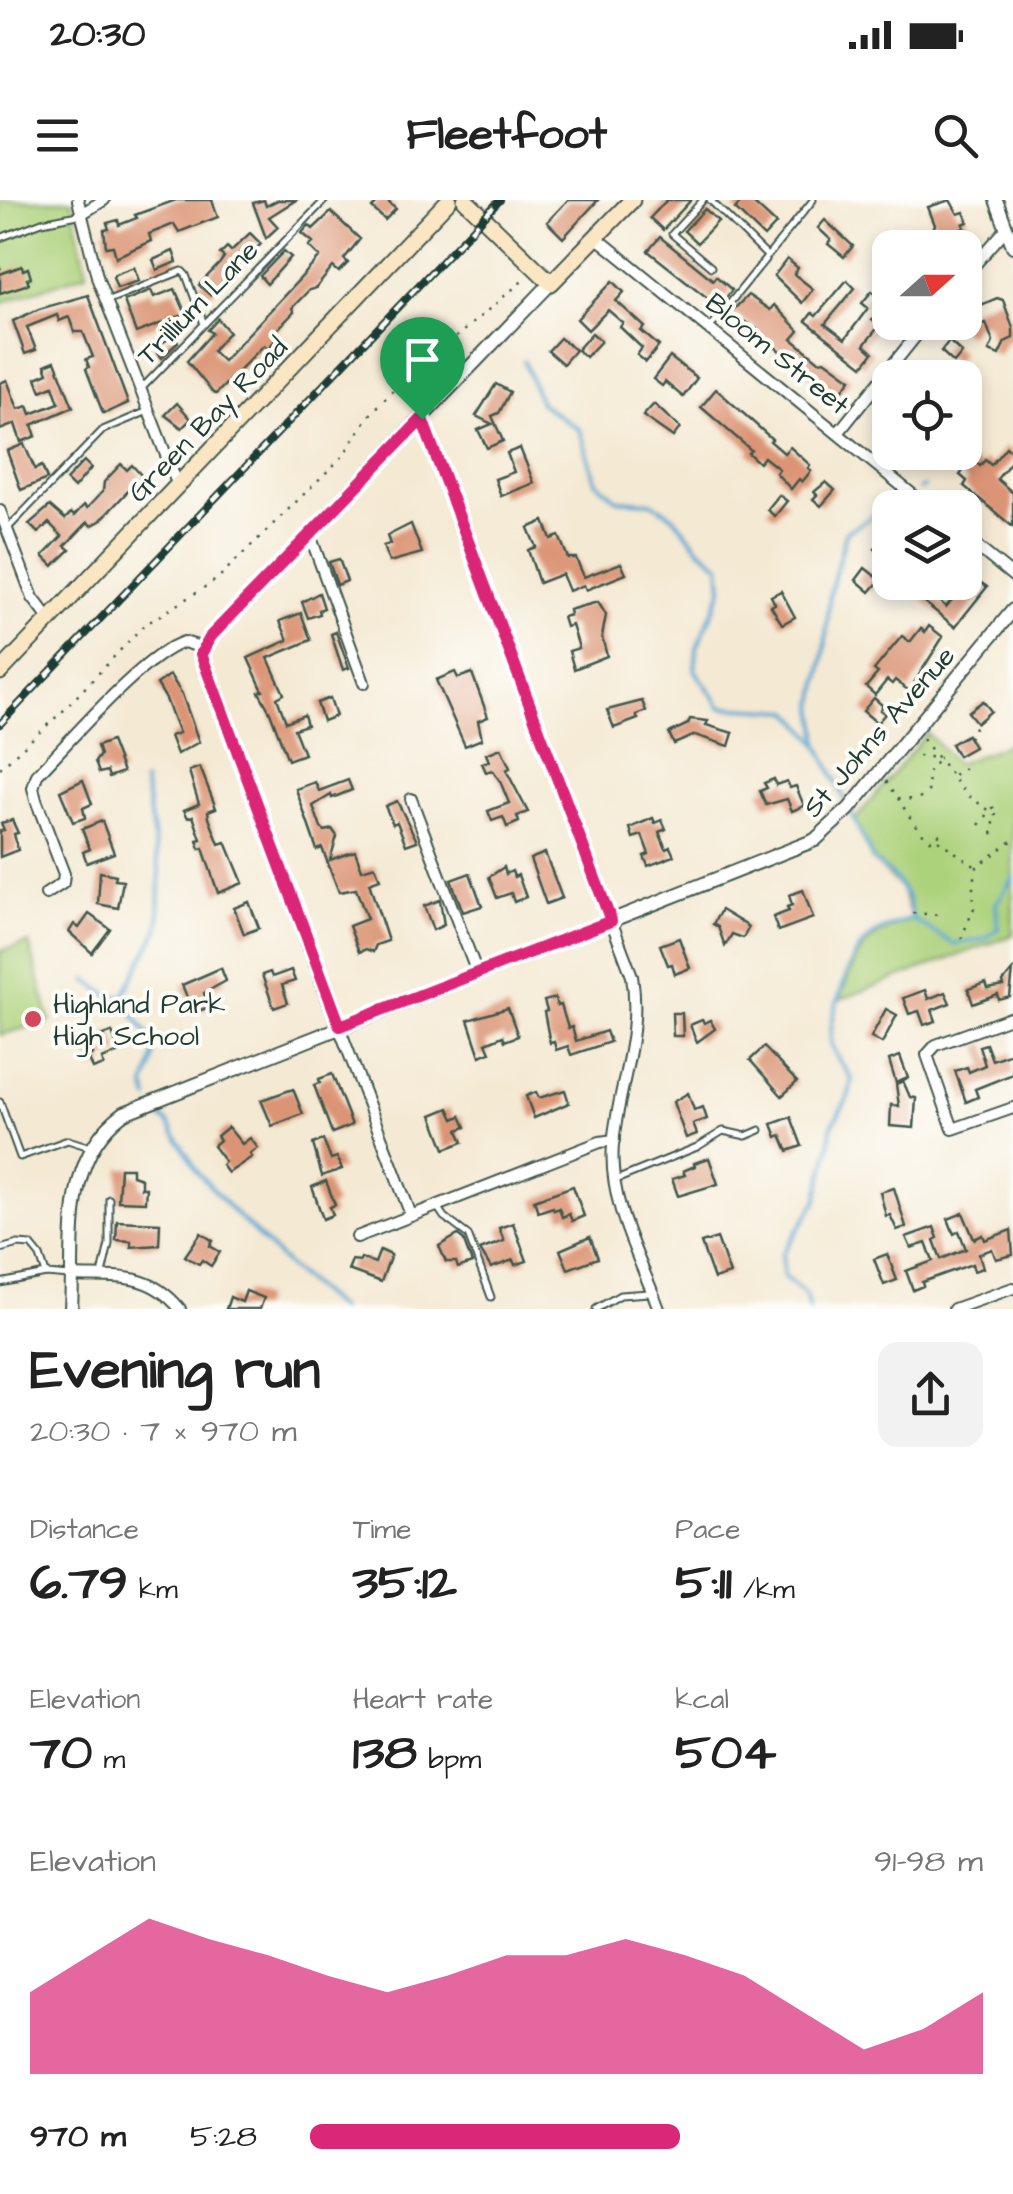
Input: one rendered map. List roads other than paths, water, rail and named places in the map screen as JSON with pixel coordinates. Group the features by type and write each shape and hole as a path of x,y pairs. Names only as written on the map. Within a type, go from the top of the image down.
{"main road":[{"name":"Green Bay Road","path":"0,672 449,200"},
{"path":"465,200 551,283 632,200"},
{"path":"534,270 591,242"}],"street":[{"path":"78,200 106,301 178,486"},
{"path":"81,214 104,200"},
{"path":"996,200 1013,246"},
{"path":"982,257 1006,229"},
{"name":"Bloom Street","path":"591,242 709,328 907,490"},
{"path":"411,1215 201,658 211,636 551,283"},
{"path":"838,433 913,340"},
{"path":"422,419 628,966 636,1001 634,1042 614,1140 613,1181 659,1309"},
{"path":"0,511 32,598 50,620"},
{"path":"310,534 364,683"},
{"path":"982,551 1013,576"},
{"name":"St Johns Avenue","path":"90,1147 111,1122 140,1105 793,851 828,831 882,779 914,732 1013,610"},
{"path":"46,894 63,884 64,874 32,788 37,775 114,695 162,653 184,642 203,648"},
{"path":"411,799 477,973"},
{"path":"1013,1017 936,1045 927,1054 953,1129 1013,1108"},
{"path":"357,1237 600,1142 614,1140"},
{"path":"72,1309 79,1179 90,1147"},
{"path":"73,1276 137,1279 153,1284 180,1309"},
{"path":"954,1309 1013,1288"}],"lane":[{"name":"Trillium Lane","path":"140,390 325,200"},
{"path":"710,267 672,234 707,200 768,256"},
{"path":"709,328 814,200"},
{"path":"0,238 42,222 81,214"},
{"path":"106,301 182,271 204,324"},
{"path":"7,528 104,430 148,412"},
{"path":"0,1102 20,1157 68,1140 90,1147"},
{"path":"613,1181 697,1146 723,1130 746,1136 760,1130"},
{"path":"102,1277 109,1200"},
{"path":"436,1206 468,1235 491,1297"},
{"path":"0,1248 31,1245 46,1274"},
{"path":"0,1284 46,1274 73,1276"},
{"path":"596,1309 620,1296 653,1293"}],"waterway":[{"path":"524,361 540,403 580,430 596,482 618,500 651,502 673,516 699,548 720,565 722,589 697,648 695,670 721,707 791,711 819,745 873,860 892,875 909,899 912,919 886,928 863,944 846,976 833,1018 832,1046 852,1080 848,1098 831,1127 817,1201 782,1254 784,1277 806,1295 809,1309"},
{"path":"919,489 924,487"},
{"path":"819,745 815,704 830,593 846,532 872,517"},
{"path":"144,781 160,875 159,928 124,995 152,1044 154,1054 145,1086 149,1099"},
{"path":"912,919 954,944 985,939 998,929 996,904 1013,878"},
{"path":"87,980 110,996 124,995"},
{"path":"152,1108 169,1124 199,1174 230,1208 292,1270 339,1309"}],"railway":[{"path":"0,724 500,200"}],"place":[{"name":"Highland Park High School","path":"33,1019"}]}
